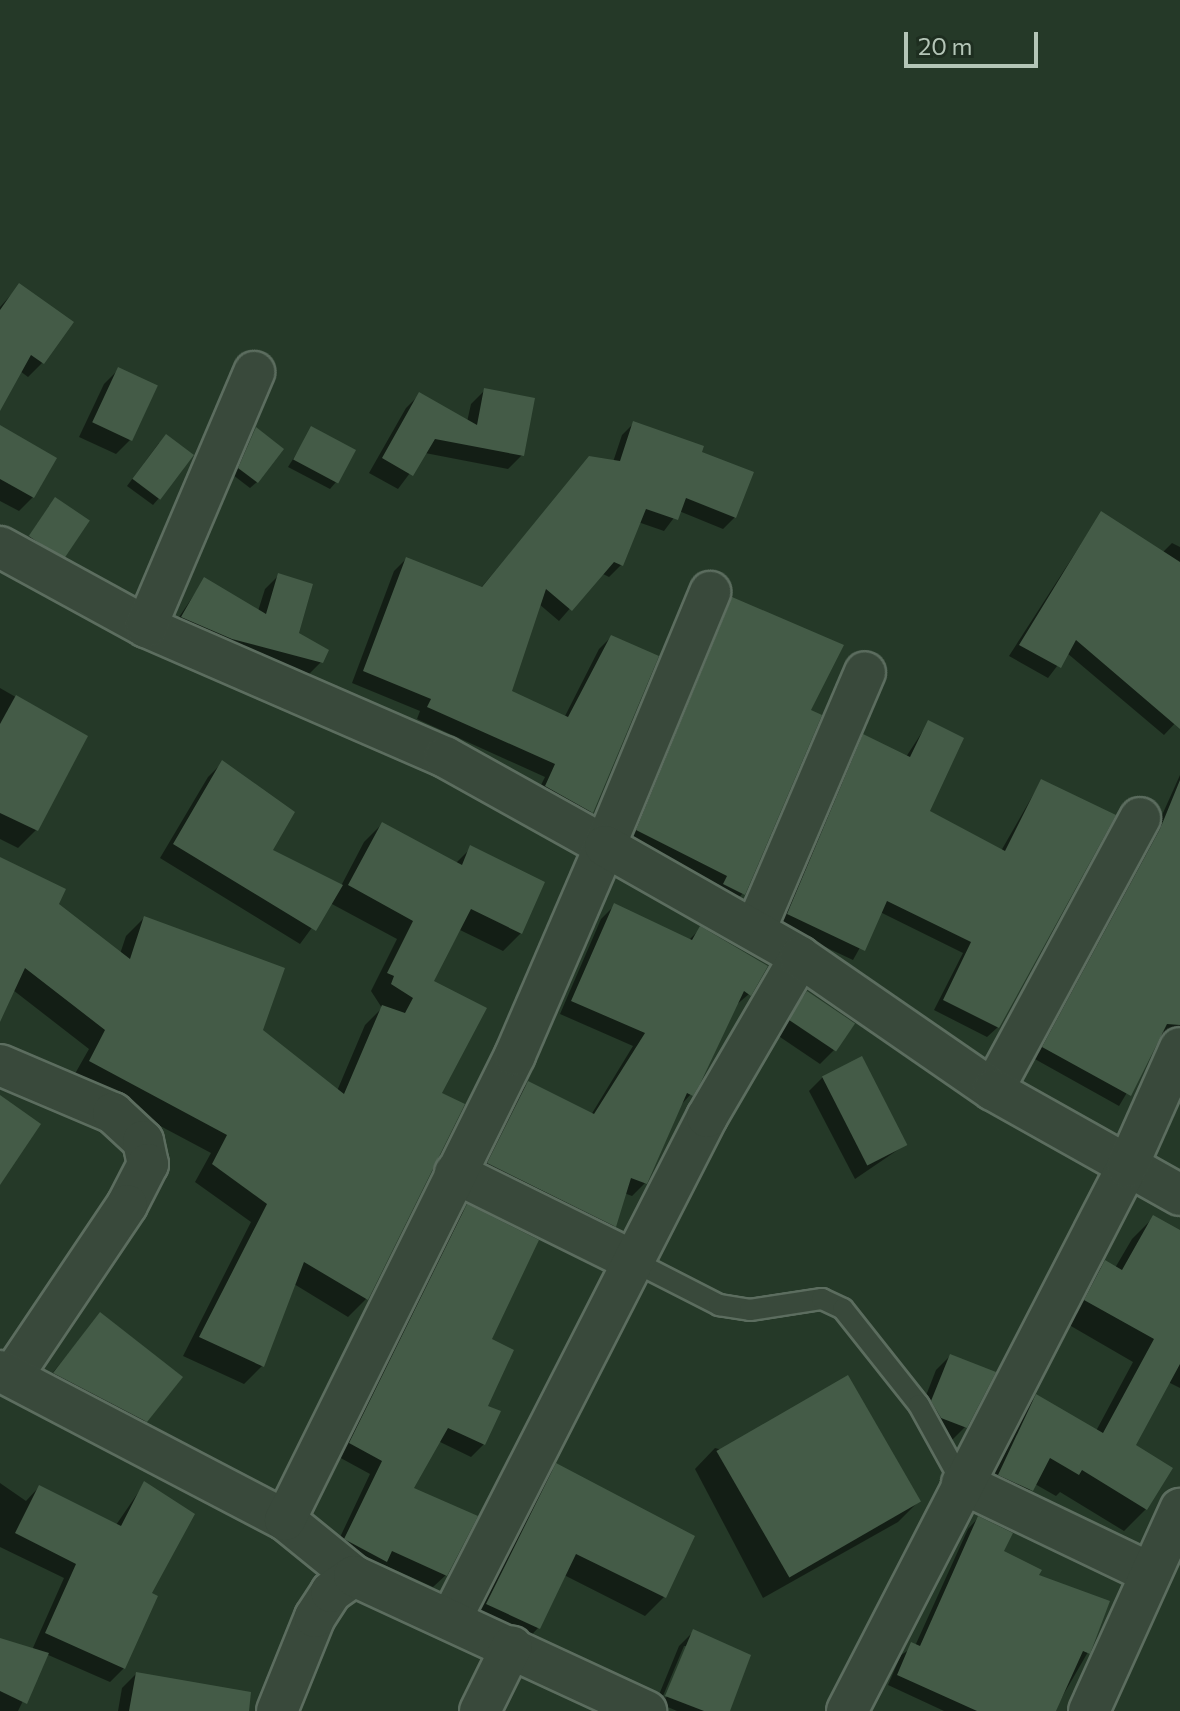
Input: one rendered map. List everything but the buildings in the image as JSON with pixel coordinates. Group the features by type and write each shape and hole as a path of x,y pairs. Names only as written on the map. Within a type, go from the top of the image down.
{"street":[{"path":"146,627 254,372"},
{"path":"0,547 146,627 445,757 755,930 800,957 993,1090 1180,1195"},
{"path":"285,1520 515,1055 710,592"},
{"path":"755,930 865,672"},
{"path":"993,1090 1140,818"},
{"path":"452,1617 735,1066 800,957"},
{"path":"847,1711 1127,1167 1180,1048"},
{"path":"0,1065 113,1113 143,1141 148,1164 127,1205 6,1373 285,1520 354,1576 452,1617 646,1711"},
{"path":"455,1173 633,1261"},
{"path":"962,1483 1148,1572"},
{"path":"1089,1711 1148,1572 1180,1509"},
{"path":"277,1711 315,1617 331,1592 354,1576"},
{"path":"480,1711 512,1646"}],"lane":[{"path":"633,1261 719,1305 750,1310 822,1299 843,1309 919,1405 962,1483"}]}
